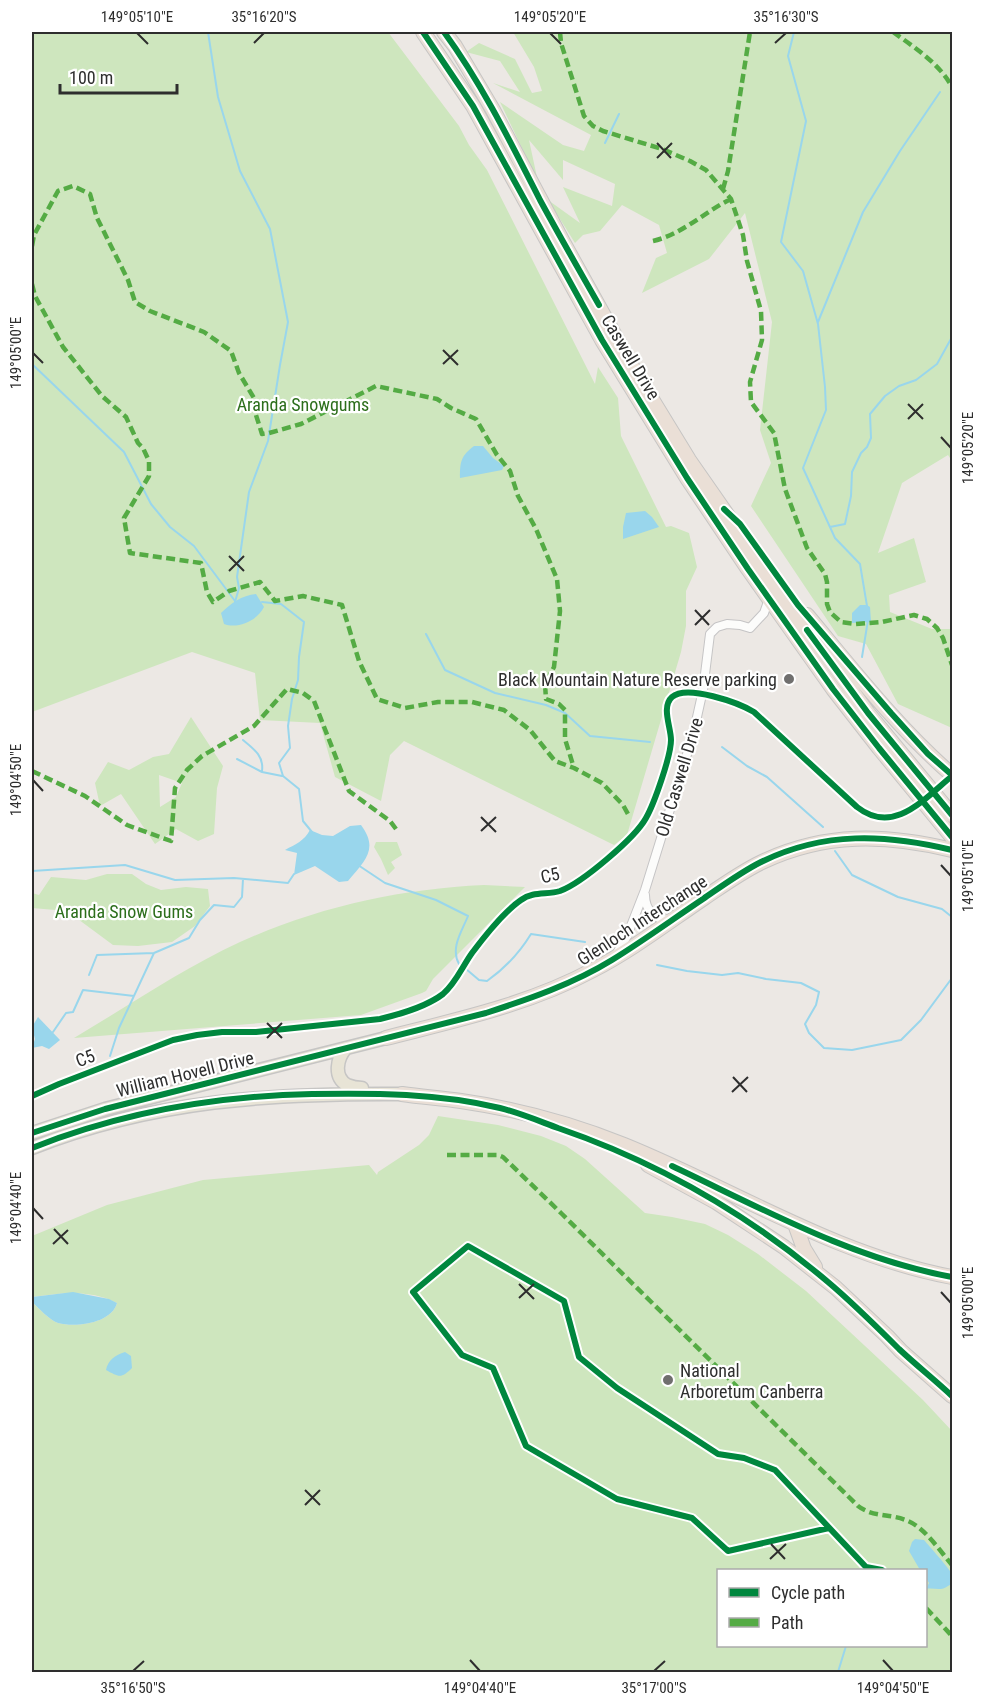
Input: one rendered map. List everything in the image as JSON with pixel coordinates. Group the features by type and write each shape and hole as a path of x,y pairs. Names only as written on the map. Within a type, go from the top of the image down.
{"highway":[{"name":"Caswell Drive","path":"423,32 473,106 565,274 636,397 698,494 769,598"},
{"name":"Caswell Drive","path":"444,32 460,54 493,110 634,370 689,460 724,510"},
{"path":"724,510 740,524 798,605 891,714 952,775"},
{"path":"724,510 868,713 952,815"},
{"path":"769,598 850,711 952,837"},
{"name":"Glenloch Interchange","path":"386,1038 512,1005 578,978 610,961 760,863 786,852 840,839 879,838 907,840 952,850"},
{"path":"402,1094 502,1108 542,1117 621,1143 848,1248 929,1273 952,1277"},
{"path":"502,1108 600,1144 668,1175 748,1222 826,1280 952,1396"},
{"path":"795,1224 807,1254 826,1280"}],"main road":[{"name":"Glenloch Interchange","path":"346,1048 386,1038"},
{"path":"346,1048 338,1066 343,1082 353,1087 402,1094"},
{"name":"William Hovell Drive","path":"32,1133 105,1109 346,1048"},
{"name":"William Hovell Drive","path":"32,1148 123,1119 188,1105 289,1095 402,1094"}],"street":[{"name":"Old Caswell Drive","path":"610,961 627,936 645,890 696,723 710,634 717,627 727,624 750,628 765,611 769,598"},
{"path":"645,890 645,903 652,913 663,920 677,916"}],"green space":[{"name":"Aranda Snowgums","path":"32,32 388,32 459,126 487,170 595,384 598,367 618,398 621,436 666,527 671,526 689,533 697,567 686,591 686,626 681,652 627,835 614,845 404,741 390,755 381,801 335,777 320,723 260,720 255,673 192,652 32,712"},
{"path":"513,32 952,32 952,461 948,455 902,483 878,553 914,538 926,582 889,595 890,612 932,629 952,629 952,728 898,704 866,644 838,636 751,506 771,463 760,430 772,322 745,213 709,259 642,293 656,258 667,253 659,225 622,205 600,231 583,235 575,243 548,200 580,223 563,187 612,206 615,184 563,160 563,180 529,140 538,182 500,102 563,145 584,151 591,135 493,83 520,92 500,61 466,52 479,43 515,59 532,93 542,91 534,67"},
{"path":"191,717 223,766 217,788 214,834 198,841 176,829 155,844 121,794 100,806 95,783 108,762 129,770 153,757 169,754","holes":["159,775 182,783 176,797 160,807"]},
{"path":"376,842 397,842 402,855 391,862 395,868 388,875 374,847"},
{"name":"Aranda Snow Gums","path":"107,874 132,874 146,884 161,890 186,887 208,889 210,906 195,926 172,942 138,946 113,945 67,911 32,908 32,893 39,895 51,877 86,880"},
{"path":"484,885 525,887 433,979 426,991 422,993 361,1015 74,1038 197,964 269,930 359,902 421,891"},
{"path":"438,1116 498,1125 541,1136 566,1146 585,1159 645,1213 705,1224 758,1254 806,1291 923,1400 952,1431 952,1672 32,1672 32,1302 58,1323 74,1325 101,1319 114,1310 117,1303 86,1294 64,1293 32,1297 32,1236 107,1205 203,1180 369,1165 377,1175 378,1172 419,1145 429,1135"}],"water":[{"path":"474,446 483,446 504,466 502,470 460,478 462,459"},
{"path":"645,511 659,527 623,539 626,513"},
{"path":"256,594 264,607 257,616 241,625 224,624 221,613 241,598"},
{"path":"860,605 870,607 871,622 852,623 852,613"},
{"path":"361,825 369,841 368,854 348,881 339,882 315,866 294,875 297,853 285,850 302,840 310,830 322,835 333,836 350,826"},
{"path":"38,1017 60,1040 49,1049 42,1046 32,1048 35,1039 32,1027"},
{"path":"73,1292 109,1299 117,1303 114,1310 101,1319 74,1325 58,1323 32,1302 32,1297"},
{"path":"125,1352 131,1356 132,1368 120,1376 106,1370 113,1358"},
{"path":"915,1539 924,1540 952,1574 953,1579 950,1585 942,1589 927,1589 929,1583 927,1569 919,1569 909,1551"}],"waterway":[{"path":"208,32 218,97 240,171 270,229 288,322 268,441 249,492 237,577 239,588 235,602"},
{"path":"794,32 788,56 806,121 781,242 803,271 818,324 826,410 803,468 835,538 860,564 867,606"},
{"path":"818,322 863,212 900,151 940,92"},
{"path":"605,143 619,114"},
{"path":"830,527 845,524 851,496 852,472 871,438 870,414 885,396 899,386 916,380 937,364 952,337"},
{"path":"32,364 124,452 151,504 170,527 194,546 235,601"},
{"path":"262,602 281,604 304,622 298,680 292,699 288,726 290,748 279,763 283,776 299,789 303,821 312,832"},
{"path":"862,657 868,620"},
{"path":"426,634 445,670 495,693 546,705 565,713 590,736 650,742"},
{"path":"243,740 260,757 262,771"},
{"path":"722,747 747,766 767,777 823,827"},
{"path":"237,759 262,772 282,776"},
{"path":"835,851 852,875 898,897 942,909 952,917"},
{"path":"32,871 125,865 175,880 234,878 288,883 294,874"},
{"path":"358,865 385,883 436,900 468,916 456,946 459,964"},
{"path":"110,1056 119,1028 154,953 189,938 200,920 214,905 234,907 242,897 243,879"},
{"path":"466,969 479,980 487,981 511,960 531,934 585,942"},
{"path":"89,975 97,955 154,953"},
{"path":"657,965 687,971 722,975 738,973 801,983 819,992 816,1005 805,1024 809,1033 824,1048 852,1050 901,1040 921,1020 952,978"},
{"path":"53,1032 66,1013 73,1012 83,990 134,996"},
{"path":"838,1672 846,1647"}],"marked path":[{"path":"560,32 561,43 584,116 593,126 690,161 706,170 731,199 743,235 747,261 761,311 762,340 750,382 751,402 774,433 785,489 807,548 825,574 827,604 830,612 841,622 856,624 882,622 914,615 927,619 937,628 943,638 952,665"},
{"path":"723,189 728,171 750,32"},
{"path":"893,32 934,63 952,87"},
{"path":"32,246 34,235 58,191 73,186 90,194 97,218 128,280 135,302 150,311 204,332 231,351 239,373 254,398 262,434 301,424 376,386 437,399 476,419 497,455 510,471 518,496 536,529 557,579 560,611 554,667 545,684 546,699 559,704 565,710 565,739 574,768"},
{"path":"653,241 684,228 731,199"},
{"path":"32,284 35,296 63,347 102,396 126,417 149,461 149,476 124,518 130,553 201,563 207,592 213,602 229,591 260,582 275,601 303,596 342,605 359,661 377,699 405,708 438,702 472,702 504,710 530,730 555,761 602,783 623,805 628,814"},
{"path":"32,771 85,796 127,825 171,841 175,788 187,770 202,756 254,726 287,689 303,693 314,701 349,791 390,821 396,829"},
{"path":"447,1155 498,1155 503,1157 858,1506 870,1512 914,1524 932,1540 952,1565"},
{"path":"927,1609 952,1636"}],"cycle path":[{"path":"423,32 473,106 602,340 687,478 833,689 952,837"},
{"path":"444,32 483,93 599,305"},
{"path":"724,509 740,524 798,605 928,754 952,775"},
{"path":"807,630 868,713 952,815"},
{"name":"C5","path":"32,1096 173,1040 222,1032 256,1032 380,1019 413,1010 436,999 452,985 468,958 515,905 530,895 560,891 570,886 607,859 640,827 662,780 668,757 671,740 667,706 672,697 679,694 713,696 754,712 857,807 871,815 896,816 908,811 952,776"},
{"path":"32,1133 105,1109 486,1013 534,996 597,969 739,875 785,852 832,840 855,838 903,841 952,850"},
{"path":"32,1148 99,1125 134,1116 204,1103 276,1095 406,1095 453,1099 507,1110 631,1157 734,1213 766,1234 828,1282 952,1396"},
{"path":"672,1166 774,1215 844,1245 915,1269 952,1277"},
{"path":"829,1528 728,1551 692,1518 617,1499 526,1446 493,1368 462,1355 413,1292 468,1246 564,1301 579,1357 617,1388 718,1454 744,1458 775,1470 866,1567 877,1569"}],"place":[{"name":"Black Mountain Nature Reserve parking","path":"789,679"},
{"name":"National Arboretum Canberra","path":"668,1380"}]}
